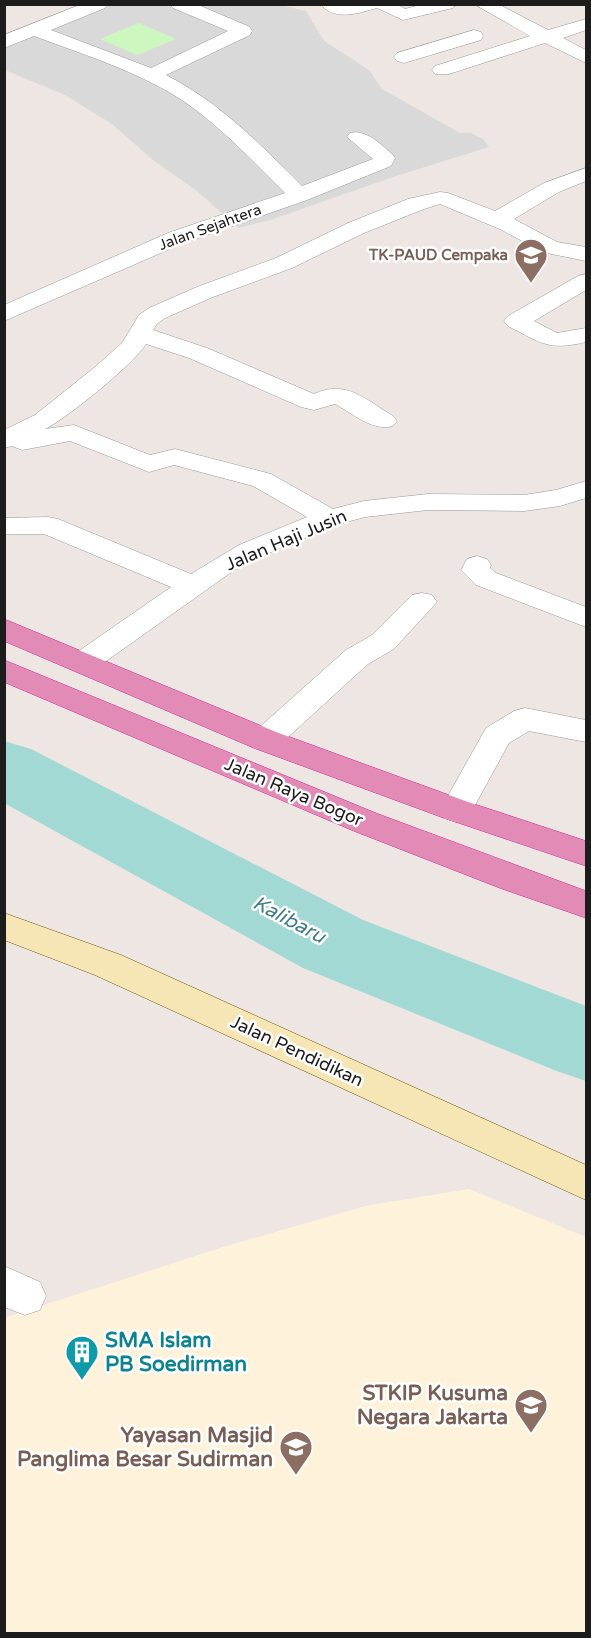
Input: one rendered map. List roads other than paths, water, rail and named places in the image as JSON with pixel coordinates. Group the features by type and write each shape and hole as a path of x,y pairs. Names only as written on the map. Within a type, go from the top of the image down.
{"highway":[{"name":"Jalan Raya Bogor","path":"4,629 265,740 456,810 586,854"},
{"name":"Jalan Raya Bogor","path":"4,670 368,823 519,882 586,905"}],"street":[{"path":"4,42 99,4"},
{"path":"149,76 243,31 178,4"},
{"path":"329,4 345,11 370,4"},
{"path":"383,4 399,14 408,15 447,4"},
{"path":"483,4 586,57"},
{"path":"404,57 519,22"},
{"path":"441,70 586,24"},
{"path":"34,30 171,86 200,105 246,143 299,195"},
{"name":"Jalan Sejahtera","path":"4,314 144,251 384,162 385,158 380,153 357,137"},
{"path":"498,219 535,195 582,179"},
{"path":"4,442 44,420 104,372 132,347 147,320 158,313 284,262 356,228 416,204 440,198 448,199 498,219 550,248 586,254"},
{"path":"586,281 516,321 553,340 586,335"},
{"path":"140,334 198,353 310,402 317,403 332,395 338,395 384,421"},
{"path":"4,442 74,433 149,464 175,457 262,480 329,518"},
{"name":"Jalan Haji Jusin","path":"84,662 191,585 249,551 329,518 364,509 428,502 524,503 560,498 586,489"},
{"path":"560,498 586,509"},
{"path":"4,526 48,525 191,585"},
{"path":"477,565 475,570 486,579 586,618"},
{"path":"265,740 357,657 383,642 422,602"},
{"path":"456,810 497,736 525,719 586,731"},
{"name":"Jalan Pendidikan","path":"4,926 108,965 586,1183"}],"waterway":[{"name":"Kalibaru","path":"4,768 333,944 586,1044"}],"place":[{"name":"TK-PAUD Cempaka","path":"531,284"},
{"name":"SMA Islam PB Soedirman","path":"82,1381"},
{"name":"STKIP Kusuma Negara Jakarta","path":"531,1434"},
{"name":"Yayasan Masjid Panglima Besar Sudirman","path":"296,1476"}]}
